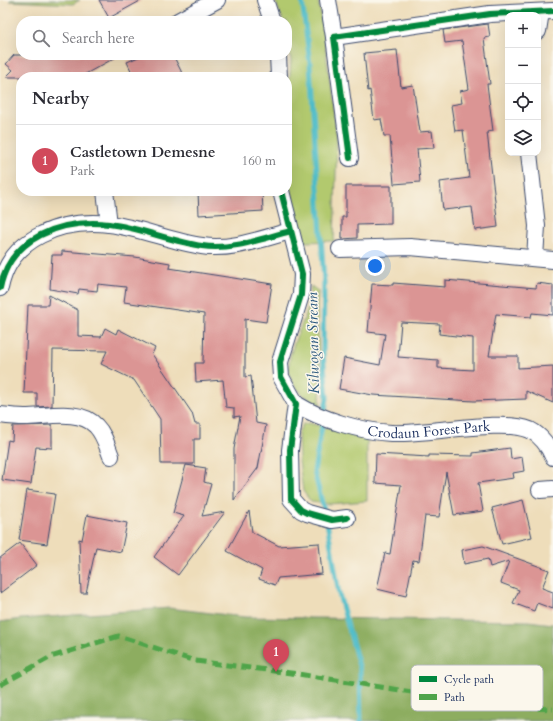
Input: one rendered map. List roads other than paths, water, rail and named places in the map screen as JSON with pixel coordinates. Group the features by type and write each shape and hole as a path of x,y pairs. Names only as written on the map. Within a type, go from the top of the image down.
{"street":[{"path":"187,16 217,0"},
{"path":"265,0 270,16"},
{"path":"328,0 350,158"},
{"path":"334,37 490,7 547,11 541,24"},
{"path":"278,60 279,72"},
{"path":"529,156 537,226 535,258"},
{"path":"106,196 109,224"},
{"path":"282,196 301,264 302,285 301,295 281,355 280,367 281,377 296,404 290,450 291,499 301,510 316,516 340,519"},
{"path":"0,288 9,262 30,241 63,227 109,224 202,246 238,244 292,231"},
{"path":"340,248 410,246 553,260"},
{"name":"Crodaun Forest Park","path":"296,404 316,414 381,433 436,432 499,426 522,428 530,430 544,442 553,457"},
{"path":"0,415 22,417 67,416 86,418 95,424 101,431 111,456"}],"waterway":[{"name":"Kilwogan Stream","path":"302,0 310,64 324,282 323,354 327,398 314,471 325,514"},
{"path":"327,522 339,594 360,670 361,721"}],"place":[{"name":"Castletown Demesne","path":"276,672"}]}
